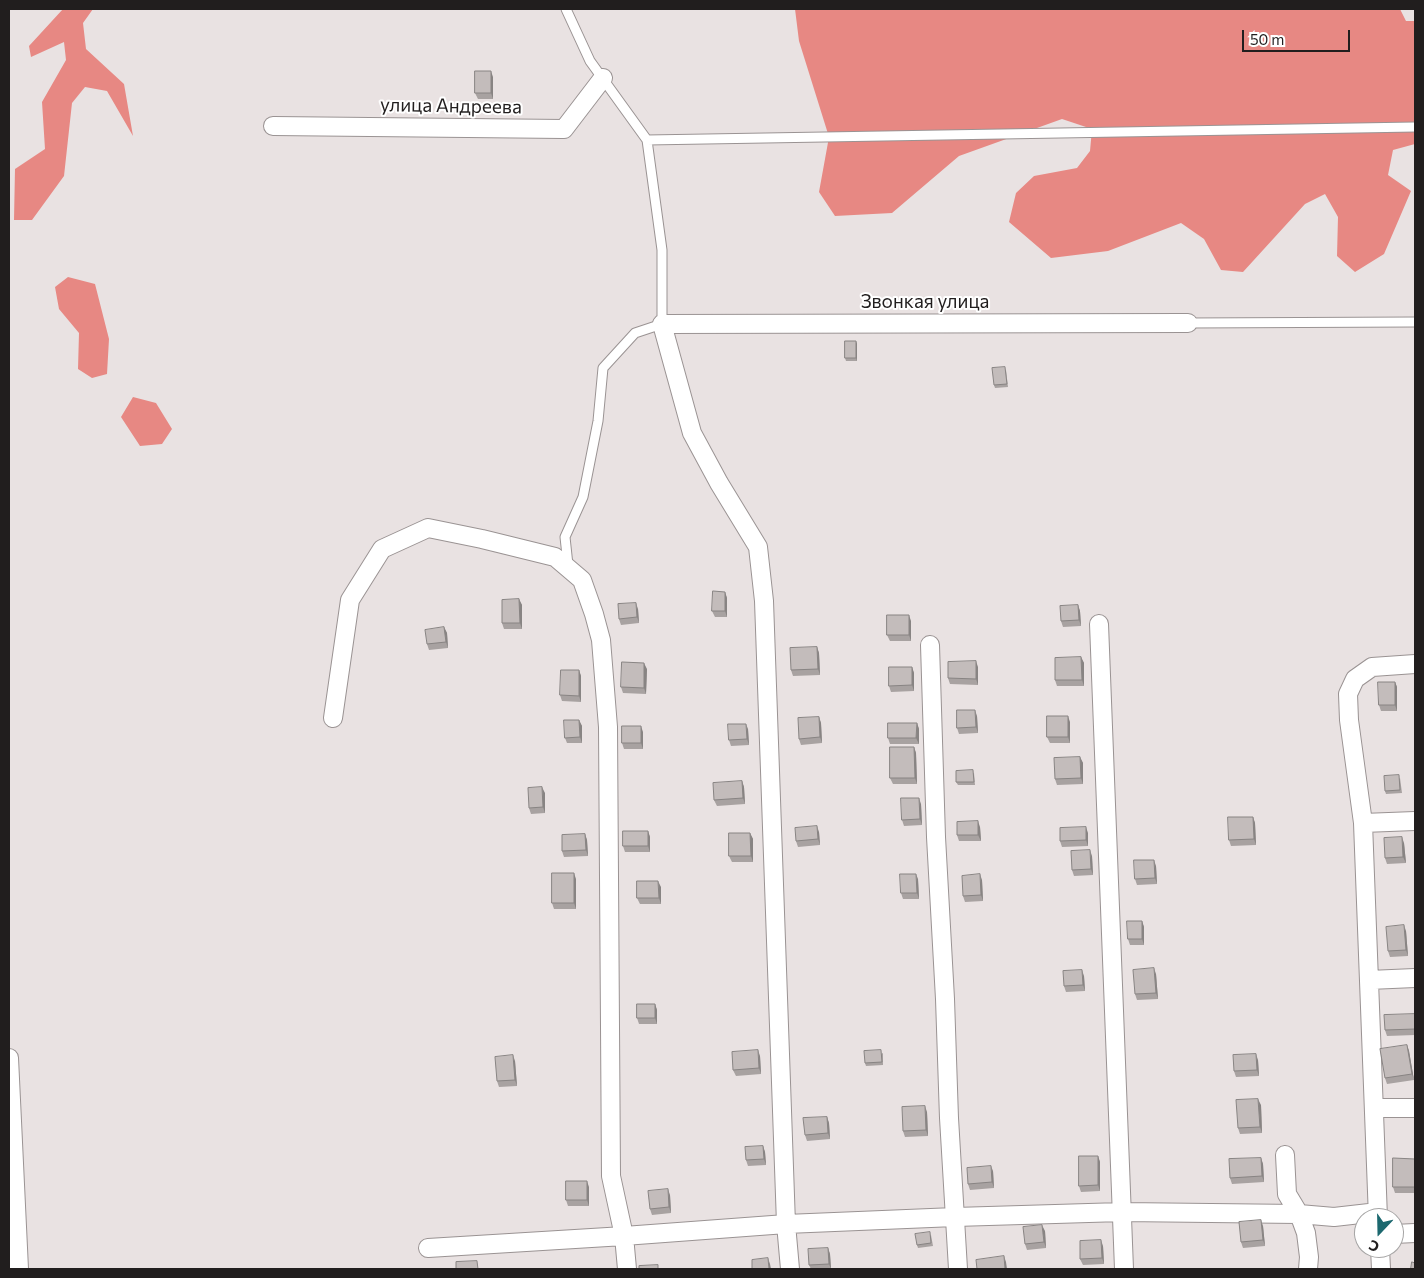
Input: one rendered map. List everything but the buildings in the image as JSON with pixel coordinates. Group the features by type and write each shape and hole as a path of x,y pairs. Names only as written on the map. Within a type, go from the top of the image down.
{"street":[{"name":"улица Андреева","path":"273,126 564,128 603,78"},
{"name":"Звонкая улица","path":"662,324 1188,323"},
{"path":"662,324 692,434 718,483 758,547 764,601 786,1224 790,1269"},
{"path":"334,718 350,600 382,549 428,528 555,556 582,580 594,614 602,650 608,726 611,1176 624,1236 627,1269"},
{"path":"1099,624 1124,1269"},
{"path":"930,645 936,837 946,999 949,1118 958,1269"},
{"path":"1378,1208 1363,822 1349,720 1348,694 1355,679 1372,667 1415,664"},
{"path":"1363,822 1415,821"},
{"path":"1369,980 1415,978"},
{"path":"9,1058 19,1269"},
{"path":"1374,1108 1415,1108"},
{"path":"1285,1155 1287,1194 1306,1233 1309,1258 1308,1269"},
{"path":"428,1248 786,1224 955,1216 1122,1212 1354,1216"}],"lane":[{"path":"566,9 590,61 647,140 662,250 662,324 635,333 602,368 598,421 583,497 565,537 568,568"},
{"path":"647,140 1415,127"},
{"path":"1188,323 1415,322"}],"shaded area":[{"path":"63,9 93,9 83,23 86,49 124,84 133,136 107,91 85,87 72,103 64,176 32,220 14,220 15,169 45,149 42,102 66,60 64,42 31,57 29,46"},
{"path":"795,9 1400,9 1406,21 1415,21 1415,144 1393,150 1388,175 1411,191 1384,254 1355,272 1337,256 1338,217 1325,194 1305,204 1243,272 1221,270 1204,239 1181,223 1108,251 1051,258 1009,222 1016,193 1034,176 1077,168 1090,151 1092,129 1062,119 959,156 892,213 835,216 819,192 829,137 799,41"},
{"path":"68,277 95,284 109,339 107,374 92,378 78,369 79,333 59,309 55,287"},
{"path":"133,397 156,403 172,429 162,444 140,446 121,417"}]}
